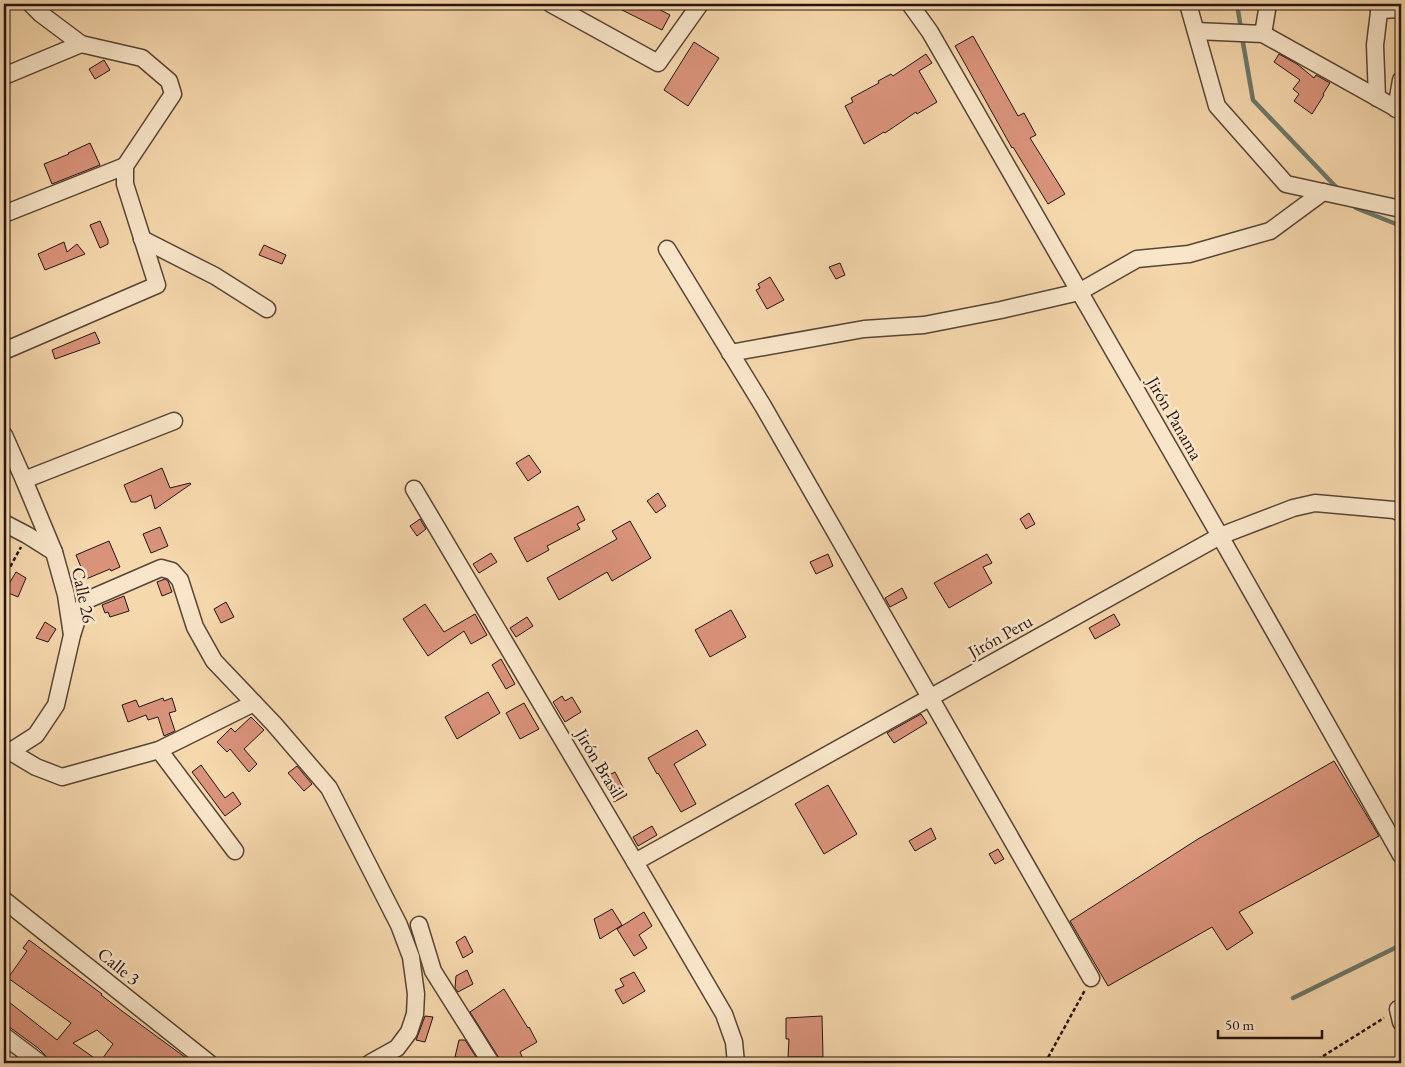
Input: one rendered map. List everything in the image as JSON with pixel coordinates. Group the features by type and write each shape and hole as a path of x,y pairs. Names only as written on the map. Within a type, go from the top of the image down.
{"street":[{"path":"4,351 157,285 125,184 125,166 173,94 169,81 142,58 81,44 41,14 31,4"},
{"path":"550,4 658,63 700,4"},
{"name":"Jirón Panama","path":"910,4 930,32 1401,855"},
{"path":"1188,4 1218,106 1286,184 1401,209"},
{"path":"1249,34 1268,4"},
{"path":"1377,98 1375,45 1380,7 1401,9"},
{"path":"1196,31 1249,34 1399,110 1401,80"},
{"path":"4,76 81,44"},
{"path":"4,214 125,166"},
{"path":"730,353 864,329 924,325 1079,292 1137,259 1189,254 1270,230 1323,192"},
{"path":"142,239 215,276 267,309"},
{"path":"667,249 763,406 1091,978"},
{"path":"24,480 174,421"},
{"name":"Calle 26","path":"4,435 54,552 66,595 72,635 56,705 36,735 7,749"},
{"name":"Jirón Brasil","path":"414,489 724,1014 734,1042 736,1063"},
{"name":"Jirón Peru","path":"635,862 1220,536 1293,508 1315,503 1394,510 1401,513"},
{"path":"4,523 54,552"},
{"path":"72,635 80,610 87,600 161,568 172,571 180,580 195,627 214,661 274,724 329,788 399,925 411,958 416,994 415,1014 409,1032 397,1048 370,1063"},
{"path":"7,749 36,767 62,777 159,750 254,703"},
{"path":"159,750 235,851"},
{"name":"Calle 3","path":"4,900 199,1060"},
{"path":"420,926 433,971 491,1063"},
{"path":"414,983 433,971"},
{"path":"4,1036 40,1063"}],"path":[{"path":"4,578 27,535"},
{"path":"1045,1063 1091,978"},
{"path":"1312,1063 1400,1016"}],"building":[{"path":"610,4 649,4 670,15 662,30"},
{"path":"973,36 1018,116 1024,113 1036,135 1030,138 1065,194 1048,204 1012,148 955,46"},
{"path":"694,42 719,58 688,106 664,90"},
{"path":"926,54 932,63 919,71 937,102 917,114 916,112 885,133 864,144 845,106 853,102 851,98 879,83 878,81 891,74 893,76"},
{"path":"1279,54 1297,64 1314,78 1316,75 1330,83 1312,114 1294,101 1299,94 1293,89 1300,80 1274,62"},
{"path":"104,60 110,70 95,79 89,69"},
{"path":"90,143 100,165 52,184 44,164"},
{"path":"100,221 108,244 100,248 90,225"},
{"path":"64,242 67,252 77,244 85,254 45,270 38,254"},
{"path":"264,245 286,255 282,264 259,255"},
{"path":"840,263 845,275 836,279 829,267"},
{"path":"770,277 784,300 767,309 756,290 760,288 758,284"},
{"path":"95,332 100,343 55,359 52,350"},
{"path":"529,455 541,472 528,481 516,463"},
{"path":"162,468 170,488 191,484 155,509 151,495 136,502 131,502 124,485"},
{"path":"658,493 666,506 656,513 647,501"},
{"path":"578,506 585,520 577,524 580,529 547,546 549,550 527,562 514,538"},
{"path":"1029,513 1035,524 1026,529 1020,519"},
{"path":"420,519 426,529 417,536 410,526"},
{"path":"630,521 651,558 612,581 607,572 559,600 547,578 617,539 612,531"},
{"path":"160,527 168,546 151,553 143,534"},
{"path":"109,541 120,567 86,579 76,555"},
{"path":"491,553 497,562 479,573 473,564"},
{"path":"828,554 833,566 816,574 810,562"},
{"path":"987,554 992,563 983,567 992,583 949,608 934,583"},
{"path":"16,572 26,578 18,597 6,592"},
{"path":"165,579 168,581 172,592 162,596 157,582"},
{"path":"902,588 907,598 890,607 885,598"},
{"path":"124,596 129,611 110,617 108,612 105,613 102,605"},
{"path":"226,602 234,617 221,623 214,609"},
{"path":"425,604 444,632 475,614 487,635 471,644 464,631 428,656 403,619"},
{"path":"731,610 746,637 710,657 695,630"},
{"path":"1114,614 1120,625 1095,639 1089,628"},
{"path":"527,617 533,626 516,637 510,628"},
{"path":"45,622 56,629 48,642 36,638"},
{"path":"501,659 515,684 506,689 492,665"},
{"path":"488,692 500,713 457,739 445,717"},
{"path":"562,696 565,701 572,697 581,712 565,722 553,702"},
{"path":"163,698 164,701 172,698 176,711 169,713 175,731 164,736 158,717 148,720 146,715 128,722 122,705 136,700 139,707"},
{"path":"524,703 539,729 520,739 506,713"},
{"path":"921,714 927,723 894,743 887,733"},
{"path":"251,717 264,730 244,749 257,764 249,772 230,749 227,752 217,742 231,728 235,732"},
{"path":"697,730 706,745 674,764 696,804 681,812 648,758"},
{"path":"1334,761 1379,836 1239,912 1253,933 1227,950 1212,927 1108,986 1070,921 1198,839"},
{"path":"201,765 225,798 233,792 241,804 225,816 192,772"},
{"path":"297,766 312,784 304,791 288,773"},
{"path":"615,772 627,795 614,802 601,779"},
{"path":"828,785 857,834 824,854 795,804"},
{"path":"652,826 657,835 638,846 633,837"},
{"path":"931,828 936,839 915,851 909,841"},
{"path":"998,849 1004,859 995,864 989,854"},
{"path":"612,909 622,925 600,939 594,919"},
{"path":"644,912 652,926 639,935 647,948 634,956 617,929"},
{"path":"465,936 473,952 463,958 456,942"},
{"path":"29,940 193,1063 56,1063 48,1058 4,1021 4,998 57,1040 71,1023 8,978 27,951 23,948","holes":["97,1030 113,1044 100,1062 73,1043"]},
{"path":"467,970 473,984 458,992 455,988 456,976"},
{"path":"634,972 645,991 623,1004 615,990 624,986 620,979"},
{"path":"504,989 537,1042 520,1052 525,1063 501,1063 470,1012"},
{"path":"425,1016 433,1017 425,1042 416,1040"},
{"path":"822,1016 823,1057 788,1057 789,1039 786,1039 786,1018"},
{"path":"459,1040 465,1040 478,1060 455,1057"}],"waterway":[{"path":"1237,4 1241,29"},
{"path":"1242,37 1253,100 1338,189"},
{"path":"1352,204 1356,208 1401,226"},
{"path":"1293,998 1401,945"}]}
